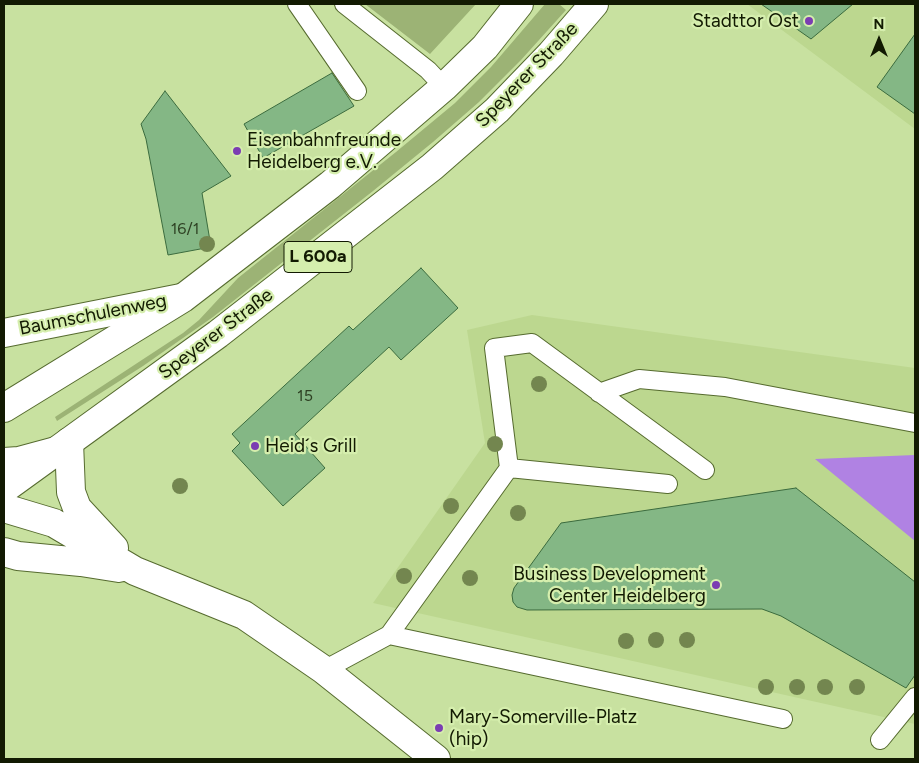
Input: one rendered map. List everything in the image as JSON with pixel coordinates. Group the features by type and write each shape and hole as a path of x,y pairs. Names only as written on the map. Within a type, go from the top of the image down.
{"main road":[{"name":"L 600a","path":"4,408 183,298 330,185 444,87 485,47 519,4"},
{"name":"Speyerer Straße","path":"4,489 225,328 432,167 497,110 551,54 594,4"},
{"name":"Baumschulenweg","path":"4,333 183,298"},
{"path":"4,462 19,461 62,446 71,492 77,508 135,571"},
{"path":"4,508 54,523 135,571 244,615 324,670 436,759"},
{"path":"4,552 18,556 81,562 135,571"}],"lane":[{"path":"297,4 357,91"},
{"path":"344,4 428,70 444,87"},
{"path":"324,670 390,634 509,468 494,348 532,343 705,470"},
{"path":"599,392 639,379 725,388 915,423"},
{"path":"509,468 668,484"},
{"path":"390,634 782,719"},
{"path":"880,740 915,697"}],"shaded area":[{"path":"365,4 476,4 430,54"},
{"path":"545,4 559,4 566,10 521,60 479,102 433,142 213,317 143,366 57,421 55,417 183,333 199,320 238,278 455,103 491,67"},
{"path":"747,4 915,4 915,129"},
{"path":"532,315 915,368 915,724 373,603 485,443 467,330"},
{"path":"915,455 915,541 815,459"}],"building":[{"name":"Stadttor Ost","path":"761,4 853,4 811,39"},
{"path":"915,34 915,114 877,87"},
{"path":"332,73 354,106 263,158 244,124"},
{"path":"165,91 231,176 202,193 211,247 168,255 146,139 141,124"},
{"path":"421,268 458,308 401,360 389,347 295,434 325,468 283,506 232,451 240,443 232,434 349,326 353,330"},
{"name":"Business Development Center Heidelberg","path":"796,488 915,582 915,675 906,688 781,616 762,609 527,610 517,607 513,602 514,588 561,523"}],"place":[{"name":"Stadttor Ost","path":"809,21"},
{"name":"Eisenbahnfreunde Heidelberg e.V.","path":"237,151"},
{"name":"Heid´s Grill","path":"255,446"},
{"name":"Business Development Center Heidelberg","path":"716,585"},
{"name":"Mary-Somerville-Platz (hip)","path":"439,728"}]}
